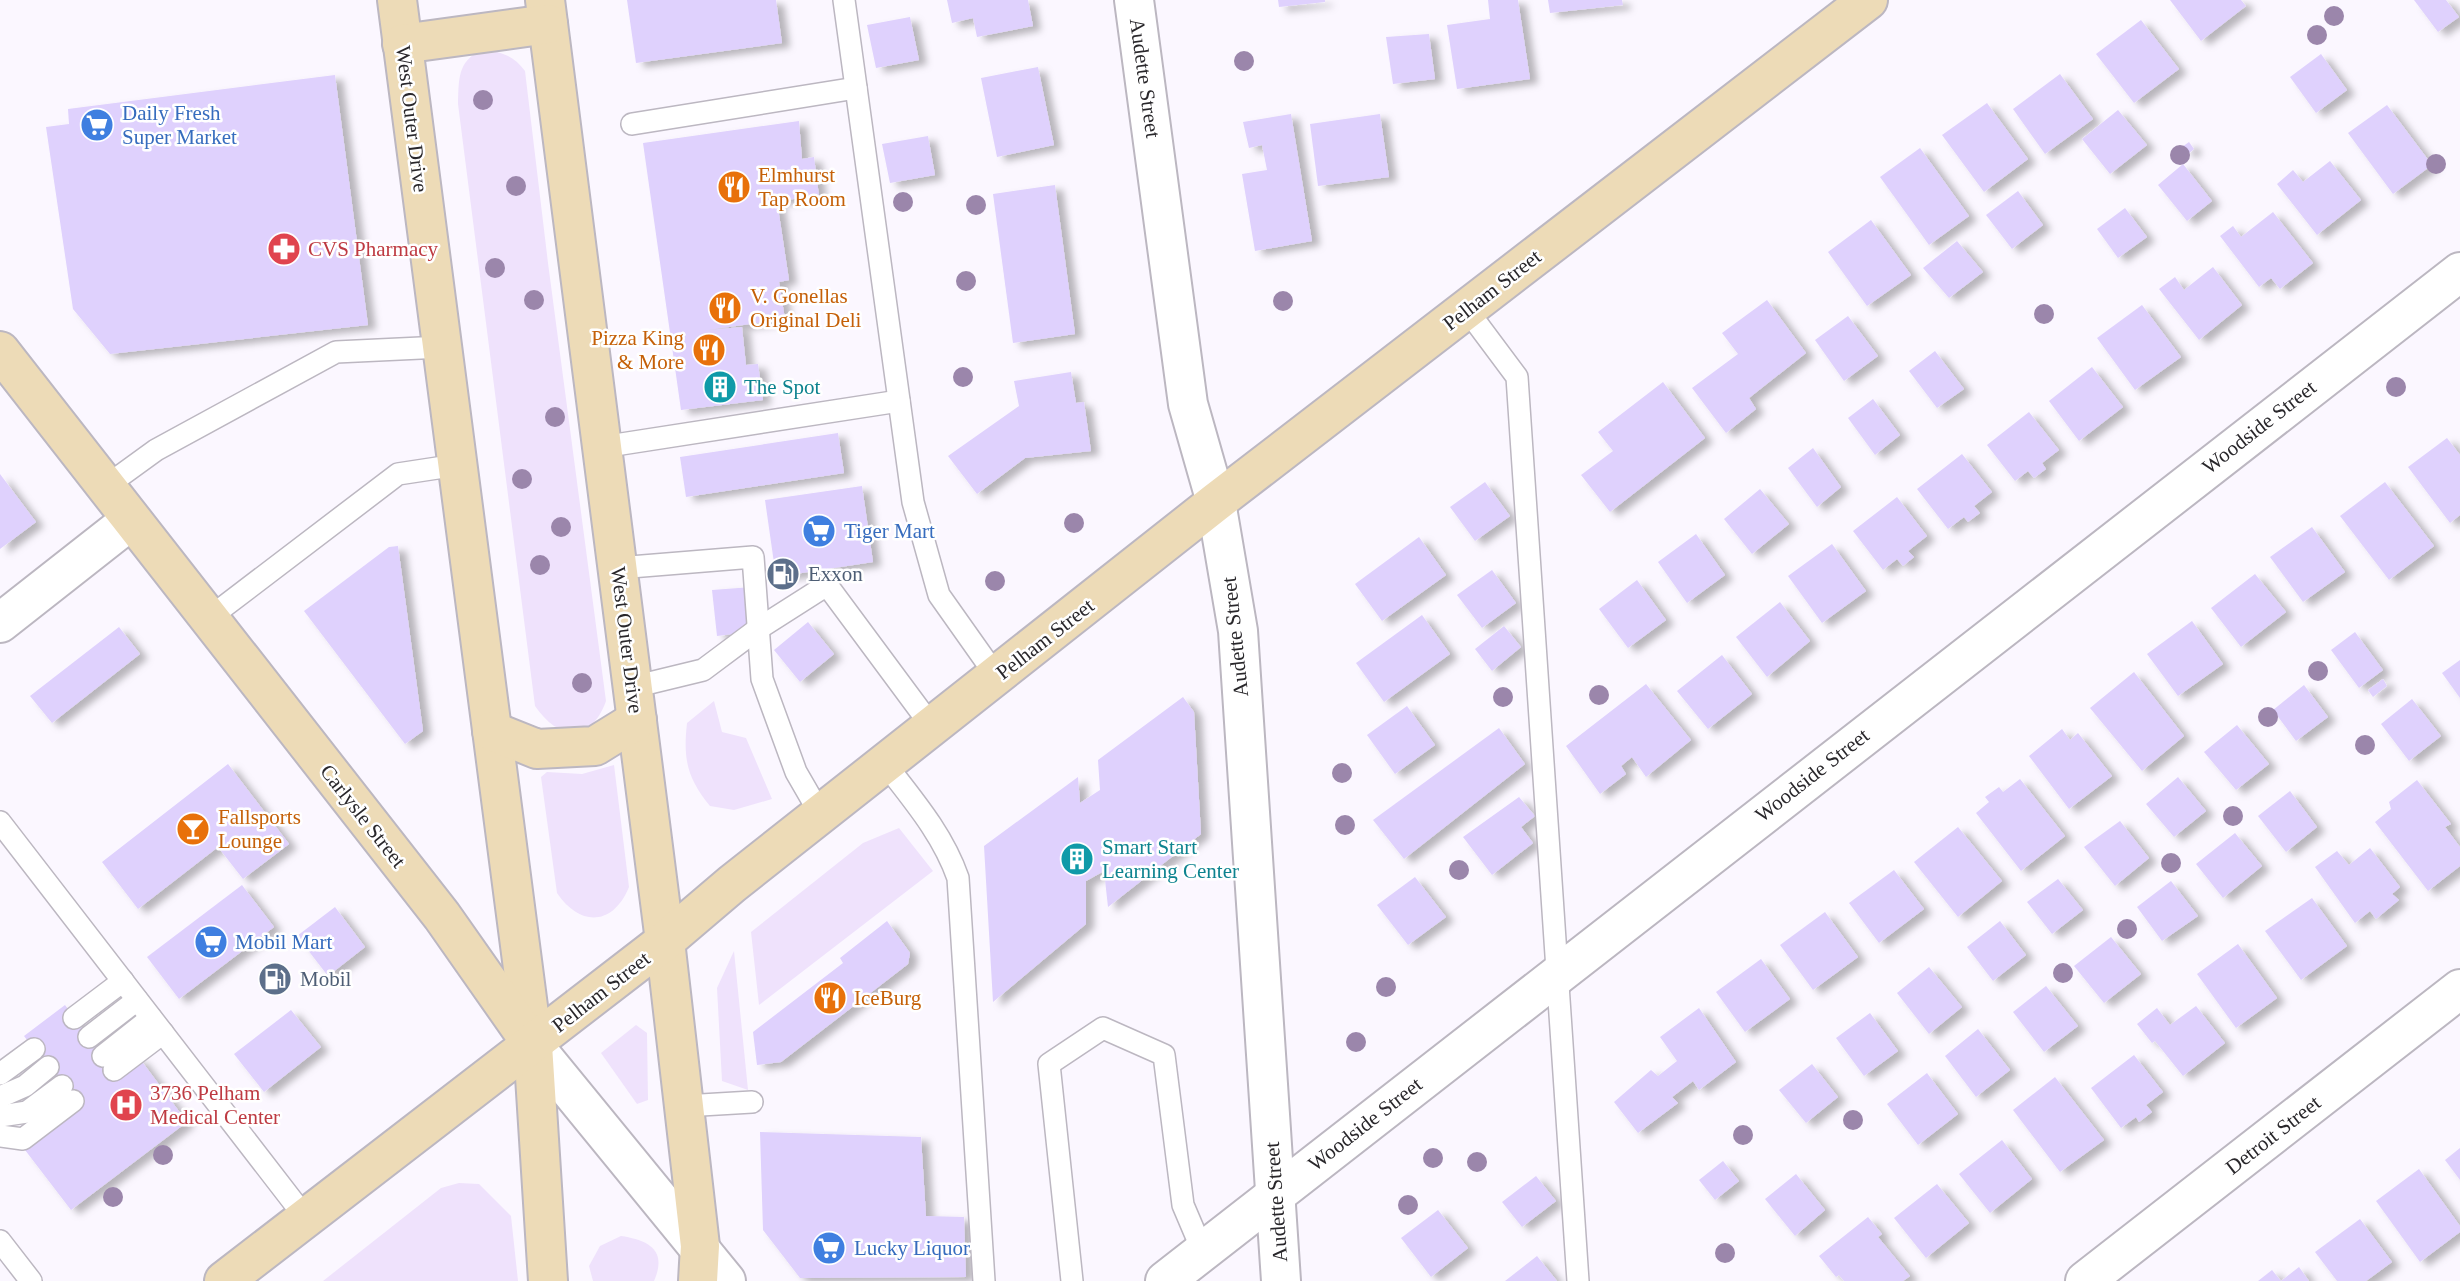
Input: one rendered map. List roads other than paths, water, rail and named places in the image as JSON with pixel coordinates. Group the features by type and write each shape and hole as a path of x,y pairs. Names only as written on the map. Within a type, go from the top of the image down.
{"street":[{"name":"West Outer Drive","path":"397,0 533,1045 548,1281"},
{"name":"Audette Street","path":"1134,0 1188,404 1216,502 1238,631 1281,1281"},
{"name":"Pelham Street","path":"224,1281 533,1045 665,941 732,884 822,817 1216,502 1868,0"},
{"name":"West Outer Drive","path":"547,12 665,941 699,1263"},
{"path":"402,44 547,12"},
{"name":"Woodside Street","path":"1165,1281 2460,272"},
{"name":"Carlysle Street","path":"0,351 442,916 533,1045 699,1263 726,1281"},
{"path":"0,623 131,520"},
{"path":"492,731 537,749 595,746 635,704"},
{"name":"Detroit Street","path":"2085,1281 2460,989"}],"lane":[{"path":"844,0 912,502 940,595 997,677"},
{"path":"632,124 856,88"},
{"path":"1466,310 1517,377 1578,1281"},
{"path":"105,487 162,446 336,352 442,347"},
{"path":"602,447 899,401"},
{"path":"209,618 398,474 457,465"},
{"path":"618,568 753,557 762,678 796,772 822,817"},
{"path":"635,704 703,670 758,629 827,585 933,727"},
{"path":"886,765 935,830 951,857 958,878 984,1281"},
{"path":"0,822 305,1217"},
{"path":"74,1017 123,981"},
{"path":"89,1037 137,1000"},
{"path":"108,1063 157,1026"},
{"path":"1072,1281 1049,1064 1103,1028 1164,1055 1183,1205 1203,1252"},
{"path":"0,1074 34,1049"},
{"path":"0,1097 25,1086 48,1068"},
{"path":"0,1116 27,1112 68,1094 23,1139 0,1136"},
{"path":"684,1106 752,1102"},
{"path":"0,1241 31,1281"}],"place":[{"name":"Daily Fresh Super Market","path":"97,125"},
{"name":"Elmhurst Tap Room","path":"734,187"},
{"name":"CVS Pharmacy","path":"284,249"},
{"name":"V. Gonellas Original Deli","path":"725,308"},
{"name":"Pizza King & More","path":"709,350"},
{"name":"The Spot","path":"720,387"},
{"name":"Tiger Mart","path":"819,531"},
{"name":"Exxon","path":"783,574"},
{"name":"Fallsports Lounge","path":"193,829"},
{"name":"Smart Start Learning Center","path":"1077,859"},
{"name":"Mobil Mart","path":"211,942"},
{"name":"Mobil","path":"275,979"},
{"name":"IceBurg","path":"830,998"},
{"name":"3736 Pelham Medical Center","path":"126,1105"},
{"name":"Lucky Liquor","path":"829,1248"}]}
